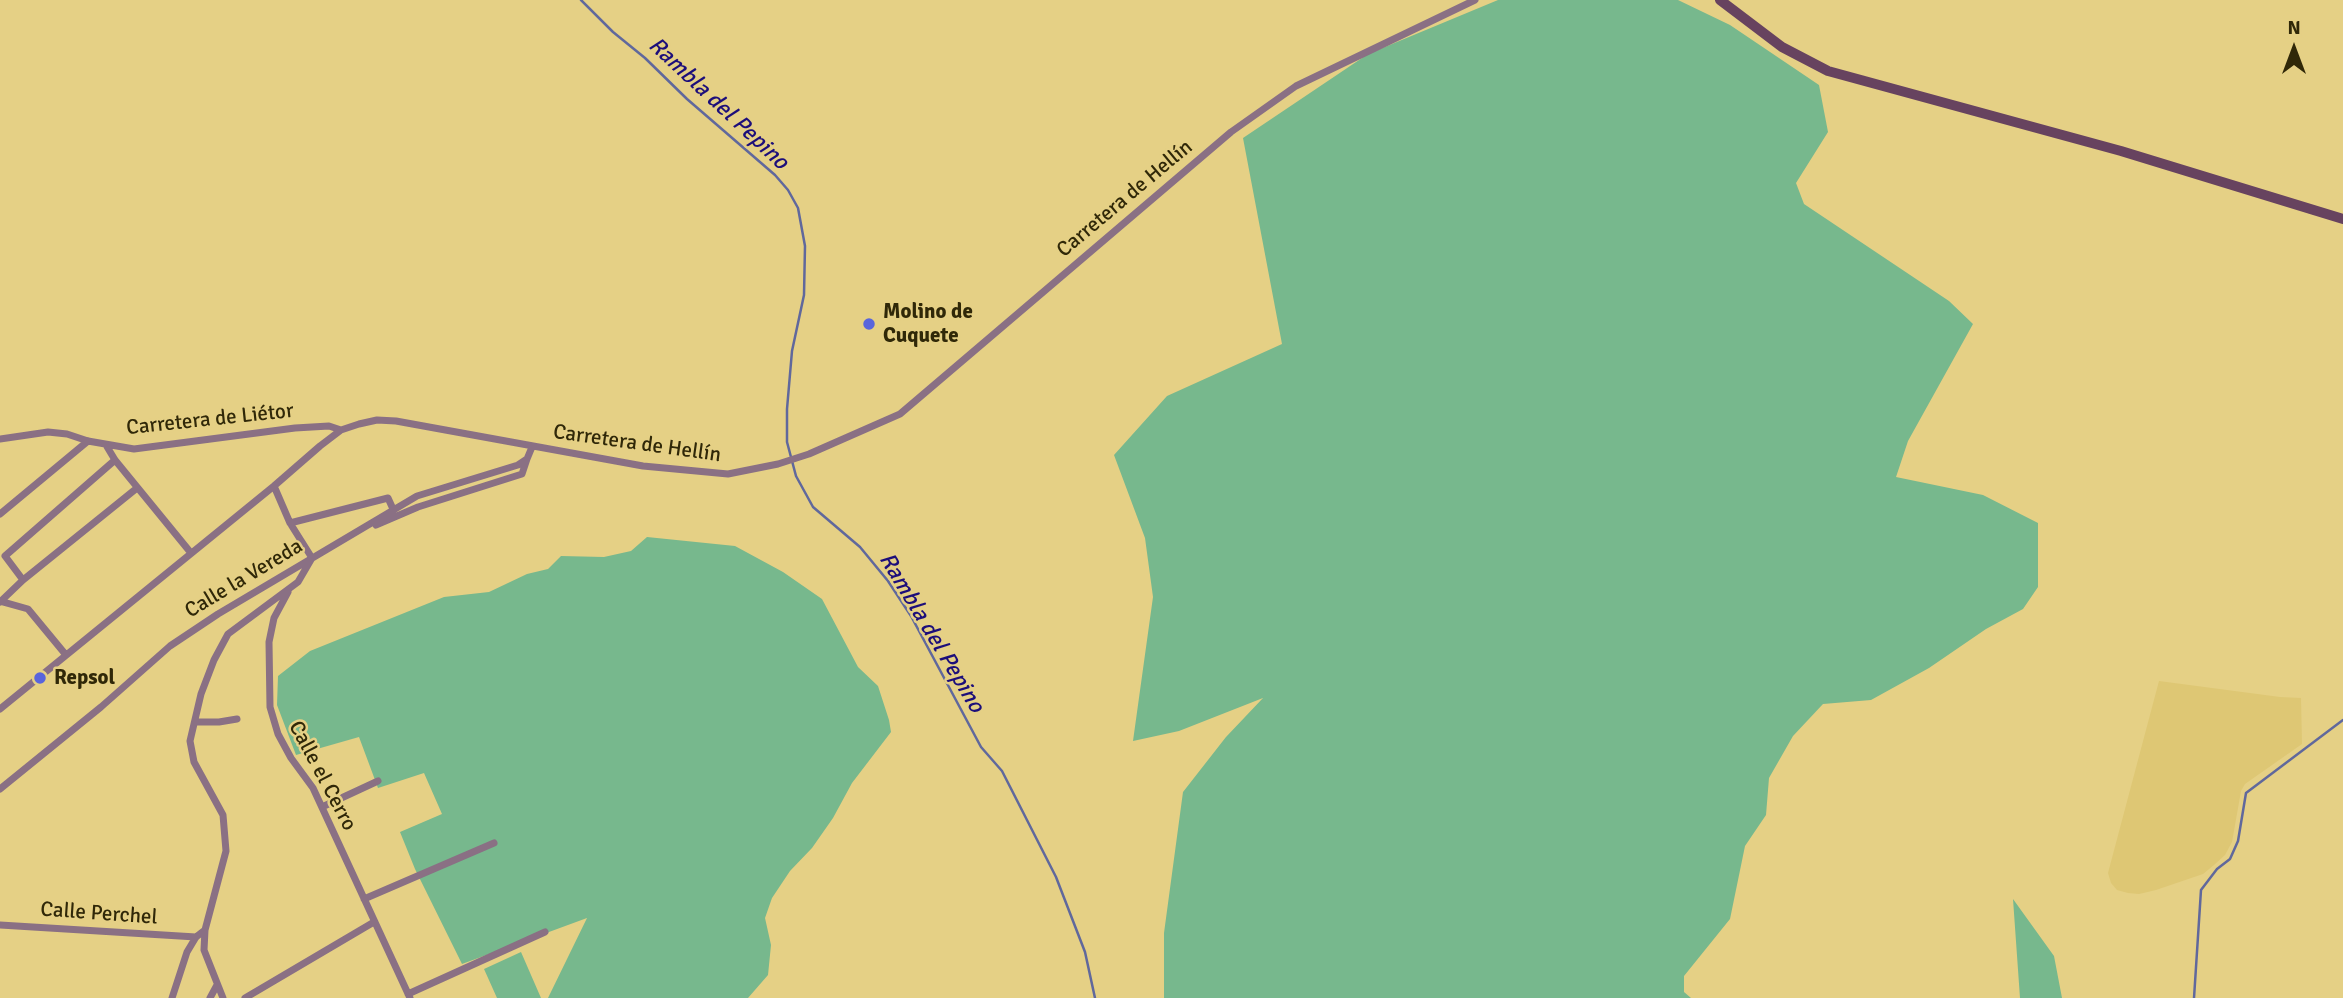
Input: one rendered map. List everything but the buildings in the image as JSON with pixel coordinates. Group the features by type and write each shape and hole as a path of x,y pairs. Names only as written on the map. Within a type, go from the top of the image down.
{"street":[{"name":"Carretera de Hellín","path":"0,709 341,430 377,420 396,421 643,466 728,474 778,464 809,454 900,414 1231,131 1296,86 1475,0"},
{"path":"1720,0 1782,47 1828,71 2121,151 2343,219"},
{"name":"Carretera de Liétor","path":"0,439 48,432 134,449 295,428 330,426 341,430"},
{"path":"0,514 88,441"},
{"path":"106,445 137,488 191,553"},
{"path":"367,527 418,507 522,474 532,447"},
{"name":"Calle la Vereda","path":"0,789 101,707 170,646 417,496 518,465 527,459"},
{"path":"23,580 5,556 115,460"},
{"path":"274,486 290,523 312,558"},
{"path":"66,655 28,609 1,601 137,488"},
{"path":"290,523 388,498 393,509"},
{"name":"Calle el Cerro","path":"312,558 274,618 269,642 270,707 278,734 291,758 313,788 409,996"},
{"path":"223,998 204,950 205,930 226,851 226,832 217,801 194,762 190,741 201,694 228,634 293,586"},
{"path":"195,722 237,719"},
{"path":"322,807 378,781"},
{"path":"364,899 494,843"},
{"path":"245,998 374,922"},
{"name":"Calle Perchel","path":"0,925 196,937"},
{"path":"172,998 187,952 196,937 205,930"},
{"path":"409,996 545,932"},
{"path":"210,998 217,985"}],"shaded area":[{"path":"2159,681 2301,698 2302,744 2245,784 2241,791 2232,842 2225,855 2214,865 2203,874 2156,890 2139,894 2128,893 2117,890 2108,873"}],"green space":[{"path":"1498,0 1678,0 1730,25 1819,85 1828,132 1796,183 1804,204 1949,301 1973,324 1908,441 1896,477 1983,495 2038,523 2038,587 2023,609 1986,629 1929,668 1871,700 1823,704 1793,736 1769,778 1766,815 1745,846 1730,919 1684,976 1684,992 1691,998 1164,998 1164,933 1183,792 1226,737 1263,698 1179,731 1133,741 1153,597 1145,538 1114,455 1167,396 1282,344 1243,138 1368,54"},
{"path":"647,537 735,546 783,572 822,599 858,667 878,686 889,720 891,732 852,783 833,818 812,848 790,871 772,898 765,918 771,945 768,975 748,998 548,998 587,918 462,964 415,869 400,832 442,814 424,773 378,788 359,737 296,755 277,705 278,676 310,651 444,597 489,592 527,574 548,569 561,556 604,557 631,551"},
{"path":"2013,899 2054,956 2062,998 2020,998"},
{"path":"521,952 541,998 497,998 484,969"}],"waterway":[{"name":"Rambla del Pepino","path":"581,0 687,99 775,175 798,208 805,246 804,295 792,351 787,409 787,442 796,476 813,507 860,547 888,581 911,616 981,747 1002,771 1056,877 1085,952 1095,998"},
{"path":"2194,998 2201,890 2217,869 2230,859 2238,841 2246,793 2343,720"}],"place":[{"name":"Molino de Cuquete","path":"869,324"},
{"name":"Repsol","path":"40,678"}]}
